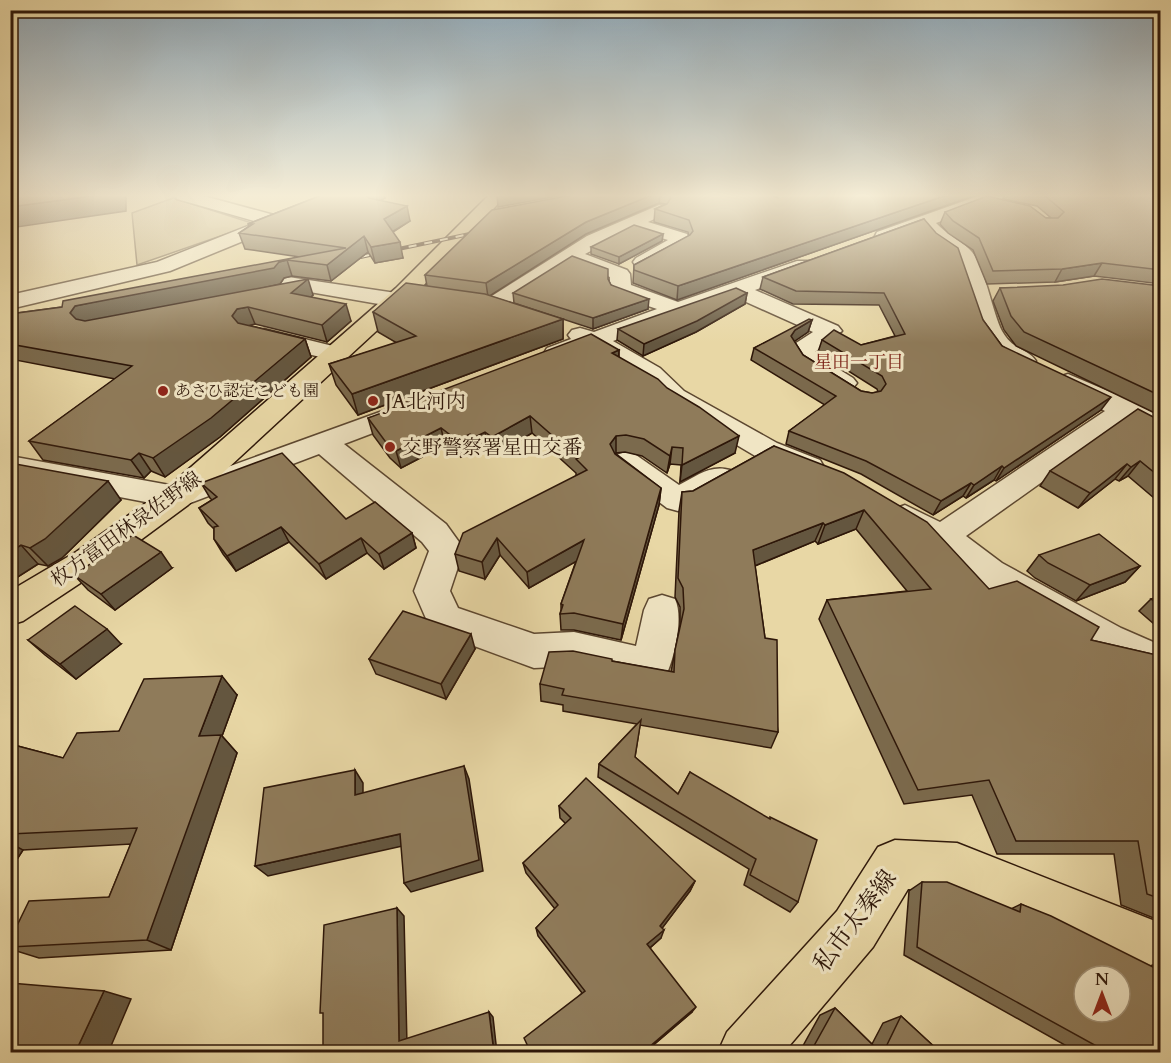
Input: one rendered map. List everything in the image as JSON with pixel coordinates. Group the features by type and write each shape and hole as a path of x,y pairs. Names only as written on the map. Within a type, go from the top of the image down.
{"main road":[{"name":"枚方富田林泉佐野線","path":"10,610 88,561 177,497 400,297 452,245"},
{"name":"私市太秦線","path":"747,1053 855,929 895,864 957,867 1161,949"}],"street":[{"path":"10,302 163,267 218,245"},
{"path":"524,316 482,304 589,245"},
{"path":"569,255 620,274 675,245"},
{"path":"948,245 964,255 979,291 991,332 1006,352 1161,428"},
{"path":"539,360 825,257"},
{"path":"620,274 621,288 678,310"},
{"path":"288,283 400,297 438,298"},
{"path":"267,296 314,287"},
{"path":"736,289 827,324 830,331 802,350 810,362 835,385 866,396"},
{"path":"979,291 1003,292"},
{"path":"556,326 593,339 651,373 675,397 767,450 838,478"},
{"path":"254,333 336,354"},
{"path":"10,466 177,497 431,401"},
{"path":"940,538 1126,409"},
{"path":"323,442 434,533 447,549 432,591 444,619 528,662 574,649 651,666 662,610"},
{"path":"626,462 639,486 678,500 767,450"},
{"path":"879,501 964,551 990,573 1108,639 1161,663"}],"shaded area":[{"path":"135,245 196,245 137,265"}],"building":[{"path":"322,245 353,245 327,265 287,260 279,262 274,268 75,306 70,313 76,319 85,321 308,279 291,293 346,304 322,325 248,307 237,309 232,316 238,323 305,339 211,418 153,458 139,453 131,460 29,441 132,366 10,344 10,314 62,307 63,301 346,248"},
{"path":"456,245 549,245 486,283 425,275"},
{"path":"596,245 643,245 619,257 591,247"},
{"path":"672,245 800,245 678,286 634,270 634,265"},
{"path":"853,245 953,245 958,248 983,320 1002,346 1111,397 1004,468 1002,466 974,485 971,483 941,501 866,461 789,431 836,396 754,348 809,319 812,320 795,330 791,336 803,355 861,391 872,393 881,391 886,384 882,376 822,340 834,330 861,345 905,334 884,293 796,291 763,277"},
{"path":"982,245 1161,245 1161,270 1102,263 1062,269 993,271"},
{"path":"572,256 608,269 608,279 611,285 649,299 593,318 513,293"},
{"path":"1102,279 1161,286 1161,396 1024,332 1011,316 1000,288 1063,285"},
{"path":"406,283 485,294 563,319 352,394 329,364 416,336 373,312"},
{"path":"736,288 747,293 697,321 644,344 618,329"},
{"path":"591,334 619,350 612,353 658,379 667,388 699,407 739,436 682,465 683,448 672,447 670,456 644,439 626,435 616,436 610,444 615,454 661,488 623,624 574,613 560,614 563,605 561,604 584,540 527,572 497,538 482,562 455,554 463,533 587,470 576,459 578,458 530,416 492,437 485,432 475,437 470,434 457,440 441,428 396,451 385,441 368,418"},
{"path":"1138,409 1161,421 1161,478 1140,461 1131,467 1127,464 1090,493 1050,471"},
{"path":"774,446 844,473 927,522 989,589 1017,581 1099,627 1091,640 1161,656 1161,899 1147,894 1138,841 1016,841 989,780 918,790 827,600 931,589 864,510 753,550 765,638 777,640 778,732 562,695 564,689 540,684 549,652 573,651 612,659 612,661 674,672 675,650 684,609 683,588 678,578 682,492 693,491"},
{"path":"282,453 346,519 375,502 412,533 379,554 361,538 319,564 281,527 227,556 214,539 214,527 218,526 199,508 217,497 201,483"},
{"path":"10,463 108,481 45,539 30,548 21,545 10,552"},
{"path":"1099,534 1140,566 1090,585 1048,563 1039,555"},
{"path":"133,535 161,552 101,594 74,575"},
{"path":"1161,597 1161,607 1151,599"},
{"path":"75,606 107,629 60,664 28,640"},
{"path":"403,611 471,634 441,684 369,659"},
{"path":"222,676 199,736 221,735 147,940 10,947 10,940 29,901 109,897 137,828 10,834 10,744 63,758 77,733 119,731 144,679"},
{"path":"641,720 635,757 678,794 690,772 770,819 770,817 817,840 798,902 750,875 756,859 599,764"},
{"path":"464,766 479,860 404,883 400,834 255,866 264,788 355,770 355,795"},
{"path":"586,778 695,881 660,926 664,930 647,944 696,1007 642,1053 531,1053 524,1038 585,991 536,928 558,905 523,863 571,818 559,806"},
{"path":"922,882 947,882 1020,912 1021,904 1051,916 1161,971 1161,1053 1109,1053 917,947"},
{"path":"397,908 399,1041 489,1012 494,1053 323,1053 323,1013 320,1013 324,925"},
{"path":"10,983 104,991 75,1053 10,1053"},
{"path":"835,1008 881,1053 810,1053"},
{"path":"901,1016 941,1053 883,1053"},
{"path":"1012,1046 1020,1053 1009,1053"}],"railway":[{"path":"346,260 419,245"}],"place":[{"name":"あさひ認定こども園","path":"163,391"},
{"name":"JA北河内","path":"373,401"},
{"name":"交野警察署星田交番","path":"390,447"}],"district":[{"name":"星田一丁目","path":"859,362"}]}
